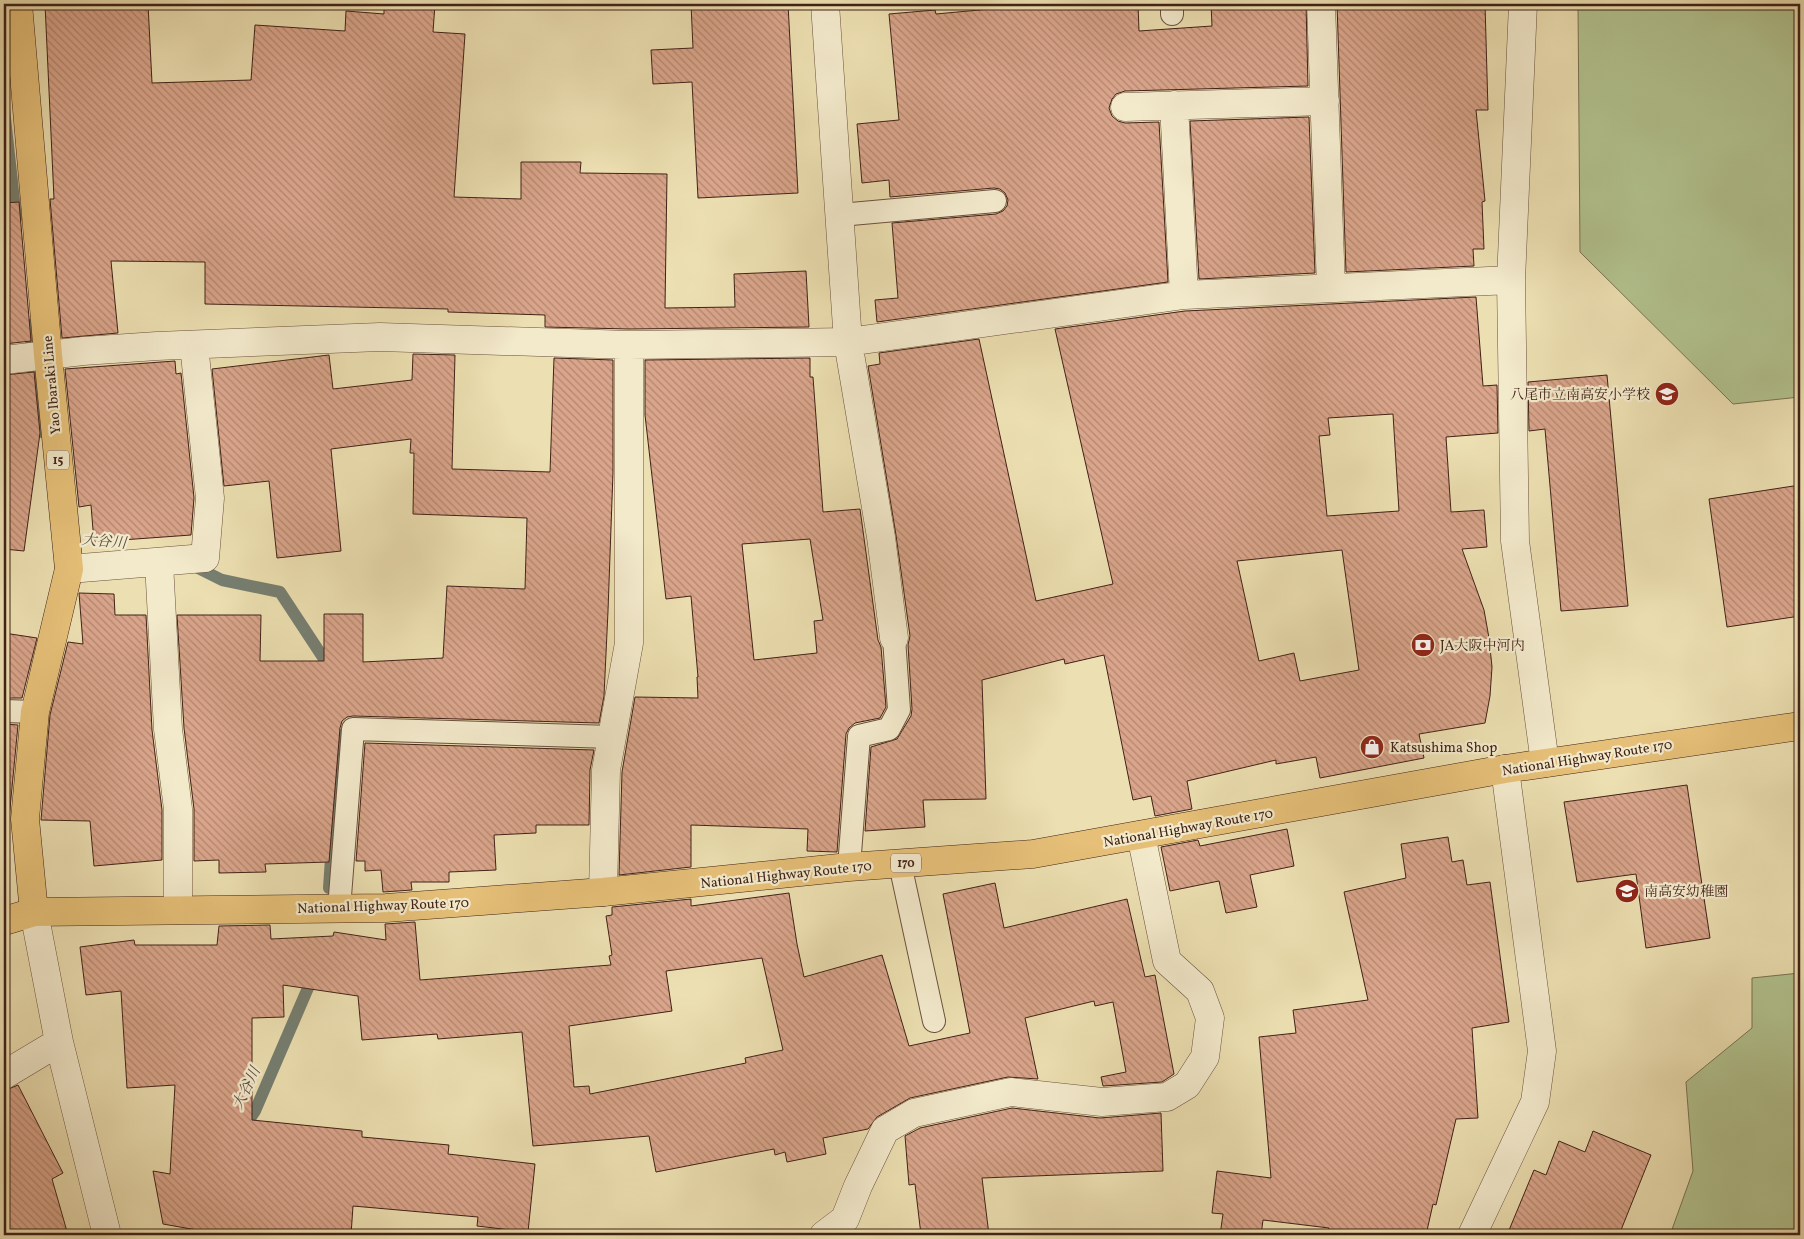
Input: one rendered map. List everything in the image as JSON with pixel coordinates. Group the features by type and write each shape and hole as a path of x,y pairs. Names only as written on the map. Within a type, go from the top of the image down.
{"main road":[{"name":"Yao Ibaraki Line","path":"18,4 48,355 69,569 35,712 25,819 34,912"},
{"name":"National Highway Route 170","path":"4,921 34,912 386,908 603,892 848,867 1033,854 1505,769 1800,726"}],"street":[{"path":"826,4 848,342 881,537 894,638"},
{"path":"1321,4 1332,288"},
{"path":"1523,4 1510,280 1515,541 1546,763"},
{"path":"1125,107 1325,101"},
{"path":"1174,106 1184,295"},
{"path":"4,360 83,351 194,344 380,338 629,345 848,342 1184,295 1510,280"},
{"path":"69,569 205,558 210,498 194,344"},
{"path":"603,892 606,770 629,643 629,345"},
{"path":"159,563 167,720 178,809 178,910"},
{"path":"1472,1235 1535,1102 1542,1051 1505,769"},
{"path":"824,1235 845,1219 858,1186 885,1130 914,1113 1010,1092 1102,1102 1167,1097 1187,1084 1205,1056 1210,1018 1200,990 1167,961 1141,835"},
{"path":"34,912 59,1042 108,1235"},
{"path":"4,1075 59,1042"}],"lane":[{"path":"840,215 995,201"},
{"path":"848,867 860,736 889,729 898,710 894,638"},
{"path":"4,710 35,712"},
{"path":"339,908 353,729 612,737"},
{"path":"900,864 934,1021"}],"green space":[{"path":"1578,4 1800,4 1800,397 1733,404 1580,252"},
{"path":"1800,973 1800,1235 1670,1235 1693,1171 1686,1082 1752,1028 1752,978"}],"building":[{"path":"45,4 148,4 152,83 251,80 255,25 345,31 346,11 384,14 384,4 435,4 433,32 465,34 454,197 521,199 521,162 581,162 580,173 667,174 665,308 735,307 734,274 806,271 809,327 629,329 545,327 545,315 448,312 448,309 205,304 205,262 111,261 118,333 62,338 50,199 54,199"},
{"path":"691,4 788,4 798,193 698,198 692,82 653,84 651,50 693,48"},
{"path":"1044,4 1138,4 1139,31 1212,26 1211,4 1306,4 1308,86 1125,91 1116,94 1112,99 1109,108 1112,116 1118,121 1125,123 1159,122 1168,282 877,322 875,300 898,298 892,223 996,214 1003,211 1007,206 1008,200 1005,193 1000,189 994,188 890,197 889,180 862,183 857,124 899,120 889,14 935,10 936,14"},
{"path":"1337,4 1485,4 1488,110 1476,110 1485,201 1482,202 1484,249 1473,249 1474,266 1346,272"},
{"path":"1309,117 1315,273 1199,279 1190,121"},
{"path":"19,202 31,341 4,344 4,203"},
{"path":"1476,297 1483,386 1497,385 1498,433 1446,437 1451,512 1484,510 1487,547 1462,549 1484,610 1489,638 1492,667 1490,696 1485,723 1419,734 1424,758 1320,778 1316,757 1276,764 1276,760 1187,781 1192,809 1155,816 1151,796 1133,800 1104,655 1065,664 1064,659 982,680 986,799 923,800 925,827 865,831 871,747 897,739 911,716 912,709 908,645 910,636 896,535 868,366 880,364 879,353 979,339 1036,601 1113,584 1055,329 1185,311","holes":["1393,414 1399,511 1327,516 1319,436 1330,435 1328,418","1342,550 1359,670 1300,681 1294,653 1259,661 1237,561"]},
{"path":"413,354 455,355 452,469 550,472 554,358 613,360 613,472 608,611 604,696 599,723 347,717 342,721 340,728 329,862 265,864 266,872 219,873 219,860 194,861 194,809 184,728 177,615 261,615 260,661 324,661 324,614 363,614 363,662 443,658 447,586 525,589 527,518 413,514 414,453 410,453 411,439 331,449 341,551 277,558 269,481 224,486 212,369 329,355 333,389 412,380"},
{"path":"810,358 810,377 813,377 823,512 860,509 878,640 881,647 886,707 880,718 855,723 846,734 837,852 807,851 808,829 691,825 691,867 619,875 622,772 635,697 698,698 691,596 666,599 645,415 645,360","holes":["810,539 823,620 814,621 817,653 754,660 742,544"]},
{"path":"175,361 176,374 181,373 194,498 191,535 94,542 91,505 79,507 65,369"},
{"path":"34,372 40,433 24,551 4,549 4,375"},
{"path":"1607,375 1628,606 1561,611 1545,429 1529,431 1528,382"},
{"path":"1800,485 1800,616 1727,627 1709,499"},
{"path":"79,593 114,594 115,615 146,615 152,730 162,810 162,860 94,866 90,821 41,820 50,715 68,642 83,644"},
{"path":"4,633 37,638 22,698 4,698"},
{"path":"4,724 18,725 9,819 4,819"},
{"path":"365,743 594,750 590,770 589,825 536,825 536,833 494,835 496,870 449,872 449,882 411,882 412,890 383,892 381,870 365,871 365,861 356,861"},
{"path":"1687,785 1710,938 1646,948 1636,874 1577,882 1564,802"},
{"path":"1287,829 1294,866 1250,875 1257,907 1226,913 1219,881 1170,891 1161,847 1198,840 1200,846"},
{"path":"1448,837 1452,862 1463,860 1467,885 1490,882 1509,1022 1472,1028 1478,1118 1456,1119 1436,1205 1433,1204 1426,1235 1328,1235 1329,1228 1263,1220 1261,1235 1220,1235 1223,1214 1212,1213 1217,1171 1271,1178 1259,1037 1296,1033 1293,1010 1368,1000 1344,892 1406,878 1401,844"},
{"path":"995,883 1004,928 1127,899 1145,977 1155,975 1174,1074 1162,1082 1103,1086 1101,1077 1126,1072 1113,1002 1095,1006 1094,1001 1025,1018 1038,1079 1008,1077 910,1098 877,1117 868,1129 823,1138 826,1154 787,1162 785,1152 775,1155 774,1149 656,1172 649,1136 533,1146 522,1032 438,1039 437,1034 362,1040 358,996 283,985 284,1017 252,1018 252,1120 362,1131 362,1137 449,1145 448,1154 535,1164 528,1232 477,1226 478,1217 353,1206 351,1235 225,1235 163,1224 153,1171 170,1174 175,1085 127,1088 121,991 86,995 80,947 134,940 135,945 217,945 219,926 270,925 271,939 333,936 334,932 386,940 385,924 415,922 420,980 611,965 609,956 612,955 606,916 612,915 612,907 691,899 691,906 789,893 804,977 882,955 909,1046 970,1033 943,894","holes":["762,958 783,1050 745,1058 746,1063 590,1094 589,1086 574,1087 569,1026 672,1011 666,971"]},
{"path":"18,1085 63,1173 52,1179 68,1235 4,1235 4,1091"},
{"path":"1012,1108 1100,1118 1161,1113 1163,1171 982,1178 989,1235 921,1235 915,1184 909,1185 905,1136 920,1128"},
{"path":"1593,1131 1651,1155 1619,1235 1507,1235 1534,1170 1546,1175 1559,1141 1585,1152"}],"waterway":[{"name":"大谷川","path":"4,109 16,219"},
{"name":"大谷川","path":"29,325 42,432"},
{"name":"大谷川","path":"192,565 222,580 280,592 330,668 331,674"},
{"name":"大谷川","path":"329,888 338,755 337,734"},
{"name":"大谷川","path":"243,1129 255,1111 314,974"},
{"name":"大谷川","path":"190,1235 198,1214"}],"place":[{"name":"八尾市立南高安小学校","path":"1667,394"},
{"name":"JA大阪中河内","path":"1423,645"},
{"name":"Katsushima Shop","path":"1372,747"},
{"name":"南高安幼稚園","path":"1627,891"}]}
